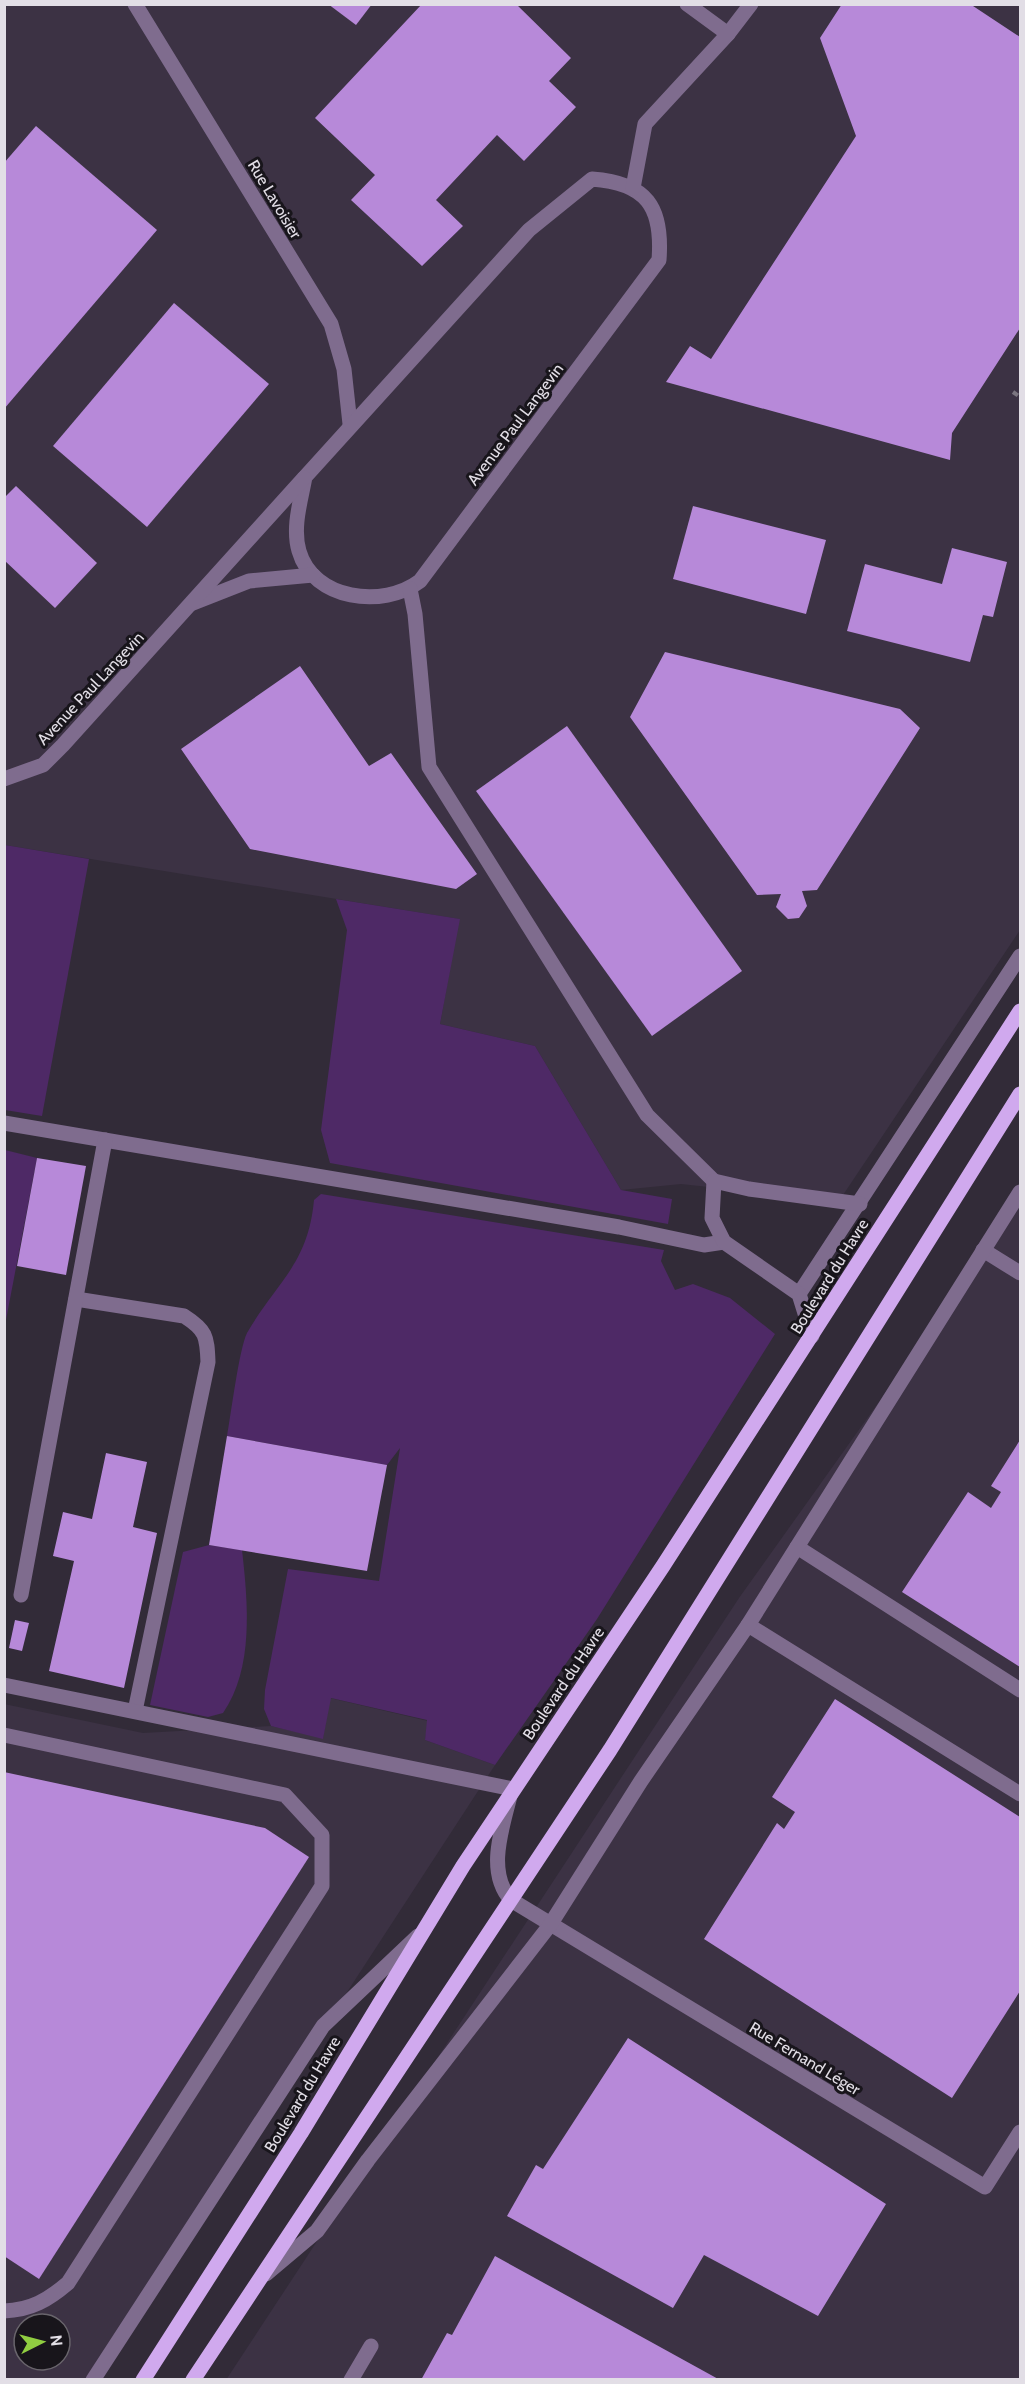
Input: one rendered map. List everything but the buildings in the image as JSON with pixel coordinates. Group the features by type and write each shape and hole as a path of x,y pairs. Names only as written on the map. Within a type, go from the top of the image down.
{"main road":[{"name":"Boulevard du Havre","path":"143,2379 301,2133 418,1936 663,1566 1020,1011"},
{"path":"193,2379 511,1900 725,1570 887,1304 1020,1094"}],"street":[{"name":"Rue Lavoisier","path":"135,4 331,324 344,369 350,424"},
{"path":"687,4 728,34"},
{"path":"633,188 645,124 728,34 751,4"},
{"name":"Avenue Paul Langevin","path":"4,779 43,765 305,477 350,424 529,230 592,179 618,181 633,188 648,198 657,216 661,239 659,260 420,581 410,589"},
{"path":"305,477 296,528 299,552 313,575 337,591 360,597 381,597 410,589 415,614 429,767 647,1115 714,1181 749,1189 860,1204"},
{"name":"Avenue Paul Langevin","path":"190,604 249,581 313,575"},
{"path":"799,1294 860,1204 1020,956"},
{"path":"4,1123 619,1227 704,1245 724,1242"},
{"path":"21,1595 105,1140"},
{"path":"714,1181 712,1218 724,1242 799,1294 812,1336"},
{"path":"257,2281 317,2231 375,2151 550,1925 641,1781 748,1624 1020,1192"},
{"path":"983,1250 1020,1273"},
{"path":"76,1299 184,1316 198,1325 207,1338 208,1362 135,1712"},
{"path":"796,1547 1020,1690"},
{"path":"748,1624 1020,1794"},
{"path":"4,1685 512,1792 497,1859 501,1884 511,1900 550,1925"},
{"path":"4,1736 285,1795 322,1835 322,1886 68,2283 46,2302 17,2311 4,2311"},
{"name":"Rue Fernand Léger","path":"550,1925 985,2187 1020,2132"},
{"path":"93,2379 323,2026 418,1936"},
{"path":"351,2379 371,2346"}],"path":[{"path":"1013,392 1020,397"}],"shaded area":[{"path":"4,5 1020,5 1020,930 839,1201 681,1184 621,1190 535,1046 440,1024 459,919 5,845"},
{"path":"5,845 89,859 42,1116 5,1110"},
{"path":"336,899 460,919 440,1024 535,1046 621,1190 672,1199 668,1224 330,1163 321,1130 347,930"},
{"path":"4,1150 37,1158 5,1325"},
{"path":"321,1194 664,1250 661,1261 675,1290 693,1284 730,1298 775,1334 597,1619 495,1765 425,1740 427,1720 331,1698 323,1739 271,1726 264,1709 265,1690 288,1569 379,1581 400,1448 387,1465 227,1436 238,1367 247,1333 298,1257 311,1222 314,1200"},
{"path":"1020,1204 1020,2379 226,2380 739,1598"},
{"path":"209,1545 242,1550 247,1613 244,1656 233,1695 223,1713 208,1717 150,1705 183,1552"},
{"path":"330,1698 428,1721 425,1740 495,1765 95,2379 5,2379 4,1704 143,1733 271,1726 323,1738"}]}
